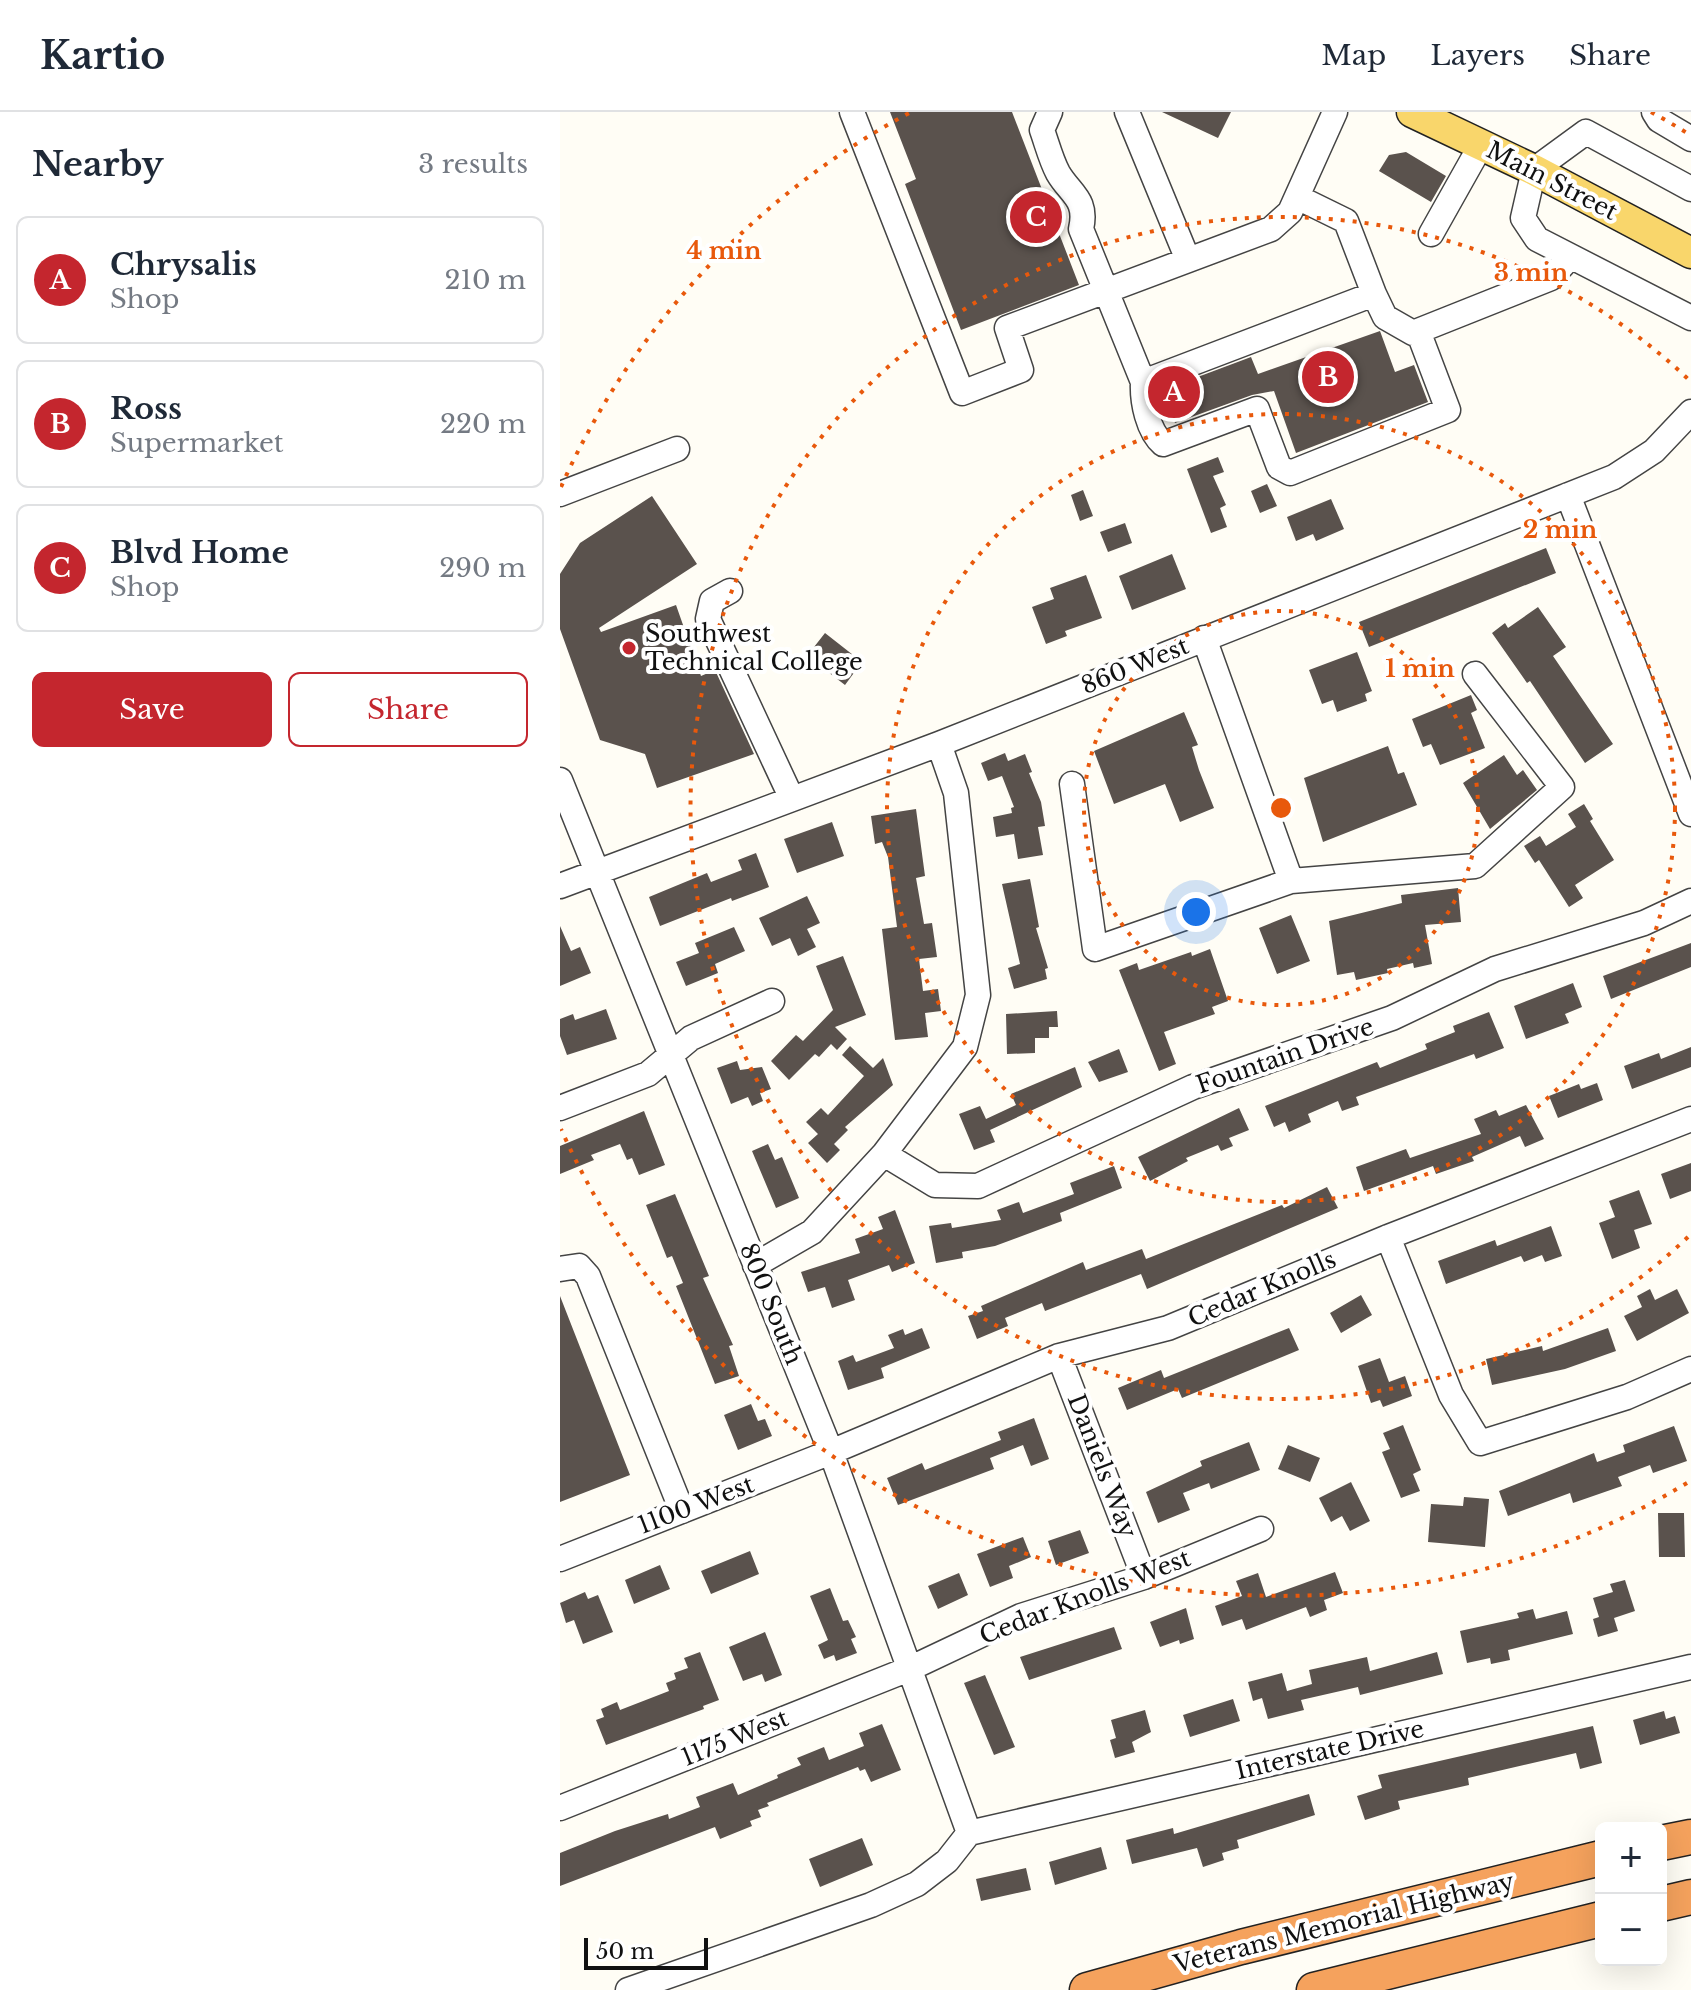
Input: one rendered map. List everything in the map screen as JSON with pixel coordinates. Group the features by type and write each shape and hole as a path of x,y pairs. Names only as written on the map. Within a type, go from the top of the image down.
{"highway":[{"path":"1667,1842 1691,1837"},
{"name":"Veterans Memorial Highway","path":"1087,1990 1241,1947 1595,1859"},
{"path":"1667,1903 1691,1897"},
{"path":"1314,1990 1595,1920"}],"main road":[{"name":"Main Street","path":"1412,112 1534,170 1691,253"}],"street":[{"path":"852,112 962,393 1021,370 1007,328 1271,229 1290,212 1335,112"},
{"path":"1050,112 1042,130 1059,176 1074,189 1084,216 1081,229 1143,382 1142,400 1157,439 1163,444 1257,409 1279,467 1290,473 1448,410 1418,331"},
{"path":"1127,112 1188,260"},
{"path":"1654,112 1659,120 1691,139"},
{"path":"1691,189 1586,132 1534,170 1523,218 1537,239 1691,318"},
{"path":"1431,234 1481,145"},
{"path":"1297,197 1346,221 1385,317 1413,333 1551,278 1570,257"},
{"path":"1143,382 1374,294"},
{"name":"860 West","path":"560,886 939,744 1568,495 1639,462 1691,412"},
{"path":"560,494 677,449"},
{"path":"1568,495 1691,814"},
{"path":"730,591 712,601 708,619 792,799"},
{"path":"1204,638 1291,881"},
{"path":"1072,784 1095,949 1291,881 1475,866 1562,787 1475,674"},
{"path":"755,1265 812,1232 884,1154 965,1047 978,995 956,793 939,744"},
{"name":"800 South","path":"560,780 831,1452 969,1833"},
{"name":"Fountain Drive","path":"884,1154 935,1185 978,1186 1193,1087 1392,1018 1495,969 1644,923 1691,901"},
{"path":"560,1108 648,1074 691,1038 772,1001"},
{"name":"Cedar Knolls","path":"831,1452 1059,1356 1168,1328 1388,1237 1691,1119"},
{"path":"1388,1237 1451,1395 1480,1443 1627,1397 1691,1369"},
{"path":"560,1269 579,1266 588,1276 682,1511"},
{"name":"Daniels Way","path":"1059,1356 1144,1577"},
{"name":"1100 West","path":"560,1559 831,1452"},
{"name":"Cedar Knolls West","path":"909,1669 1021,1616 1144,1577 1261,1529"},
{"name":"Interstate Drive","path":"969,1833 1691,1667"},
{"name":"1175 West","path":"560,1808 909,1669"},
{"path":"628,1990 871,1905 917,1884 947,1861 969,1833"}],"building":[{"path":"890,112 1012,112 1079,285 961,330 905,184 916,179"},
{"path":"1162,112 1231,112 1218,138"},
{"path":"1406,152 1446,176 1431,202 1379,171 1389,155"},
{"path":"1380,331 1395,372 1414,365 1428,402 1296,453 1274,391 1252,395 1175,423 1163,390 1251,357 1258,374"},
{"path":"1218,457 1224,472 1213,476 1226,505 1220,508 1227,527 1211,533 1187,469"},
{"path":"1267,484 1277,506 1260,513 1251,491"},
{"path":"1083,490 1093,516 1080,521 1071,495"},
{"name":"Southwest Technical College","path":"652,496 697,564 599,628 601,632 676,605 701,676 715,670 754,754 657,788 645,754 600,740 560,629 560,574 580,543"},
{"path":"1331,499 1344,529 1316,541 1313,534 1296,541 1287,517"},
{"path":"1125,523 1132,543 1108,552 1100,532"},
{"path":"1546,548 1556,573 1369,647 1359,622"},
{"path":"1172,554 1186,589 1132,610 1119,576"},
{"path":"1086,575 1102,618 1065,631 1067,636 1046,644 1032,607 1054,599 1050,588"},
{"path":"1538,607 1566,647 1553,656 1613,744 1585,763 1530,681 1527,683 1492,633 1505,623 1508,628"},
{"path":"825,633 862,662 845,685 807,656"},
{"path":"1357,652 1372,691 1365,694 1367,701 1337,712 1333,700 1322,704 1309,670"},
{"path":"1471,695 1477,710 1471,713 1485,748 1440,765 1431,744 1423,747 1412,719"},
{"path":"1184,712 1198,745 1192,747 1214,808 1180,822 1165,784 1114,804 1094,751"},
{"path":"1388,746 1398,774 1404,772 1417,805 1323,842 1304,778"},
{"path":"1005,753 1008,761 1025,754 1032,772 1029,773 1041,802 1045,826 1038,827 1043,855 1018,859 1014,834 996,837 993,817 1012,813 1011,808 1014,807 1002,776 988,781 981,763"},
{"path":"1504,755 1517,775 1523,770 1537,790 1490,829 1463,783"},
{"path":"1584,804 1593,819 1590,821 1614,860 1575,885 1583,898 1569,907 1539,860 1535,863 1524,846 1540,836 1546,846 1576,827 1568,814"},
{"path":"916,809 925,876 916,878 924,924 932,923 937,957 919,959 923,991 938,989 941,1011 925,1013 928,1037 895,1040 882,929 897,927 888,857 882,842 875,844 871,816"},
{"path":"832,822 844,856 797,873 784,839"},
{"path":"756,853 769,887 732,901 731,898 660,926 649,897 707,873 711,882 742,870 738,860"},
{"path":"1030,879 1039,927 1036,928 1048,968 1045,969 1047,979 1014,989 1008,968 1020,964 1002,884"},
{"path":"1458,888 1461,922 1425,925 1432,964 1414,968 1413,963 1387,969 1388,973 1356,980 1354,972 1337,975 1329,921 1402,903 1401,895"},
{"path":"807,896 820,923 807,929 816,947 798,956 790,938 772,946 759,918"},
{"path":"1291,915 1310,961 1277,974 1259,928"},
{"path":"560,926 571,951 580,947 591,973 560,986"},
{"path":"734,927 745,951 715,964 718,973 686,986 676,962 699,953 695,943"},
{"path":"1691,943 1691,967 1611,999 1603,976"},
{"path":"1210,949 1228,1001 1212,1007 1215,1014 1164,1032 1176,1064 1159,1071 1119,970 1137,963 1139,970 1191,952 1192,956"},
{"path":"843,956 866,1015 835,1027 847,1039 837,1050 831,1044 819,1057 815,1054 789,1080 771,1061 796,1035 803,1041 833,1010 816,966"},
{"path":"1573,983 1582,1007 1565,1014 1569,1023 1526,1039 1514,1006"},
{"path":"606,1009 617,1039 567,1055 560,1036 560,1019 573,1014 575,1020"},
{"path":"1057,1011 1058,1027 1049,1027 1049,1038 1035,1038 1035,1053 1007,1054 1006,1014"},
{"path":"1489,1012 1504,1048 1476,1059 1474,1054 1356,1097 1359,1105 1342,1111 1338,1101 1308,1114 1311,1122 1289,1132 1285,1122 1274,1127 1265,1106 1377,1062 1380,1068 1427,1049 1425,1044 1455,1032 1453,1026"},
{"path":"850,1046 873,1068 883,1058 893,1085 845,1127 848,1130 834,1144 840,1150 827,1163 808,1143 818,1134 806,1122 821,1108 828,1115 864,1076 842,1055"},
{"path":"1691,1047 1691,1067 1632,1089 1624,1066 1659,1053 1661,1059"},
{"path":"1119,1049 1128,1072 1099,1082 1088,1062"},
{"path":"737,1061 740,1070 762,1067 771,1089 760,1093 763,1101 752,1106 748,1097 731,1104 717,1068"},
{"path":"1075,1067 1082,1087 990,1130 995,1142 974,1150 959,1114 980,1106 986,1119 1016,1105 1011,1094"},
{"path":"1597,1083 1603,1100 1558,1118 1549,1096 1579,1084 1581,1089"},
{"path":"1526,1105 1544,1139 1525,1147 1520,1136 1472,1157 1474,1161 1436,1174 1433,1166 1364,1191 1356,1167 1406,1149 1410,1158 1481,1134 1474,1119 1496,1110 1499,1116"},
{"path":"1239,1108 1249,1130 1229,1138 1233,1146 1221,1151 1218,1145 1186,1158 1188,1161 1150,1181 1138,1157"},
{"path":"644,1111 665,1165 639,1175 632,1158 627,1160 620,1144 591,1155 594,1160 560,1174 560,1146"},
{"path":"768,1144 775,1160 782,1157 799,1198 776,1208 752,1151"},
{"path":"1691,1163 1691,1191 1670,1199 1661,1174"},
{"path":"1114,1166 1122,1188 1060,1213 1062,1221 995,1246 962,1252 963,1258 936,1263 929,1226 951,1223 952,1228 1001,1220 997,1210 1019,1202 1023,1213 1074,1194 1070,1183"},
{"path":"1327,1187 1338,1208 1147,1289 1141,1274 1045,1311 1042,1303 1005,1318 1008,1326 977,1339 968,1316 983,1311 981,1306 1083,1262 1086,1270 1142,1249 1146,1259 1282,1205 1284,1208"},
{"path":"1639,1190 1652,1224 1634,1230 1640,1248 1612,1259 1599,1223 1615,1217 1609,1201"},
{"path":"675,1194 709,1276 703,1278 733,1345 729,1346 739,1376 715,1384 676,1286 683,1283 672,1256 667,1258 646,1205"},
{"path":"895,1210 915,1263 892,1272 889,1265 848,1280 855,1300 832,1308 825,1287 808,1292 801,1272 860,1253 855,1239 883,1229 878,1217"},
{"path":"1551,1226 1562,1256 1545,1262 1542,1255 1524,1262 1521,1256 1446,1284 1438,1261 1495,1240 1497,1246"},
{"path":"1650,1289 1655,1300 1677,1289 1689,1313 1637,1341 1624,1316 1642,1307 1637,1296"},
{"path":"1361,1295 1372,1315 1341,1333 1330,1313"},
{"path":"560,1296 630,1475 560,1502"},
{"path":"922,1328 930,1348 881,1368 884,1378 848,1390 838,1361 853,1355 856,1362 894,1348 888,1335 903,1329 905,1335"},
{"path":"1289,1328 1299,1350 1182,1398 1178,1389 1127,1410 1118,1388 1161,1370 1164,1378"},
{"path":"1608,1328 1616,1351 1565,1369 1492,1385 1486,1359 1542,1346 1543,1351"},
{"path":"1380,1358 1389,1382 1405,1376 1412,1396 1383,1407 1380,1400 1371,1403 1358,1366"},
{"path":"751,1404 758,1421 765,1419 772,1436 738,1450 724,1415"},
{"path":"1034,1418 1049,1459 1031,1466 1023,1445 990,1458 994,1469 898,1505 887,1478 922,1463 925,1470 1001,1440 998,1432"},
{"path":"1403,1425 1421,1470 1413,1474 1420,1491 1401,1498 1382,1452 1390,1449 1383,1433"},
{"path":"1674,1426 1687,1461 1653,1473 1650,1465 1618,1477 1622,1486 1573,1503 1570,1493 1508,1516 1499,1491 1594,1453 1597,1462 1625,1452 1623,1445"},
{"path":"1249,1442 1260,1470 1211,1489 1209,1483 1183,1493 1190,1510 1158,1523 1146,1492 1202,1466 1200,1461"},
{"path":"1288,1445 1320,1458 1310,1482 1278,1469"},
{"path":"1351,1482 1370,1521 1350,1531 1342,1516 1331,1522 1319,1498"},
{"path":"1464,1497 1489,1499 1485,1547 1428,1542 1431,1504 1463,1506"},
{"path":"1658,1513 1684,1513 1685,1557 1659,1557"},
{"path":"1080,1530 1089,1553 1056,1565 1048,1541"},
{"path":"1023,1537 1031,1557 1009,1566 1013,1578 990,1587 977,1554"},
{"path":"750,1551 759,1574 711,1594 701,1571"},
{"path":"660,1565 670,1589 634,1604 625,1580"},
{"path":"1335,1572 1343,1593 1324,1600 1327,1610 1310,1617 1306,1607 1246,1630 1242,1619 1222,1626 1215,1606 1242,1596 1236,1581 1258,1573 1266,1597"},
{"path":"959,1573 968,1595 938,1609 928,1586"},
{"path":"1625,1580 1635,1611 1614,1618 1618,1631 1598,1637 1593,1619 1599,1617 1593,1598 1613,1592 1610,1584"},
{"path":"830,1588 843,1621 848,1620 856,1637 851,1639 857,1653 836,1661 834,1655 824,1659 818,1645 828,1640 810,1596"},
{"path":"585,1592 588,1599 598,1595 613,1632 583,1644 574,1620 566,1623 560,1603"},
{"path":"1186,1608 1194,1639 1180,1644 1179,1640 1160,1647 1150,1622"},
{"path":"1533,1609 1536,1619 1567,1611 1573,1634 1508,1650 1510,1660 1491,1664 1490,1658 1467,1663 1460,1631 1519,1618 1517,1613"},
{"path":"1114,1627 1122,1649 1029,1680 1020,1657"},
{"path":"765,1632 782,1675 765,1682 762,1674 743,1681 729,1647"},
{"path":"700,1652 719,1700 703,1706 704,1709 606,1745 596,1720 604,1717 601,1709 617,1702 620,1710 669,1691 666,1683 676,1679 674,1673 688,1668 684,1658"},
{"path":"1437,1652 1443,1674 1360,1695 1358,1687 1301,1700 1304,1710 1268,1719 1262,1698 1253,1701 1248,1682 1282,1673 1287,1691 1312,1684 1309,1670 1367,1657 1370,1671"},
{"path":"985,1675 1015,1747 994,1755 964,1683"},
{"path":"1233,1699 1240,1721 1190,1737 1183,1715"},
{"path":"1145,1710 1151,1732 1132,1742 1135,1752 1115,1758 1110,1740 1116,1738 1111,1720"},
{"path":"1664,1711 1666,1719 1675,1716 1680,1733 1640,1745 1633,1720"},
{"path":"882,1724 901,1770 871,1782 865,1769 860,1771 858,1767 767,1803 769,1806 758,1810 761,1817 750,1821 752,1826 720,1839 715,1827 560,1886 560,1853 615,1831 668,1814 669,1819 700,1807 696,1797 733,1783 738,1795 778,1778 777,1775 801,1765 797,1758 824,1747 829,1760 864,1746 859,1733"},
{"path":"1593,1726 1602,1763 1580,1769 1576,1753 1468,1778 1469,1785 1398,1801 1400,1809 1365,1820 1357,1796 1382,1788 1378,1775"},
{"path":"1309,1794 1315,1815 1237,1840 1239,1848 1222,1853 1224,1860 1203,1867 1197,1848 1132,1864 1126,1840 1173,1828 1174,1834"},
{"path":"862,1838 873,1865 820,1887 809,1859"},
{"path":"1101,1847 1107,1869 1055,1885 1049,1862"},
{"path":"1026,1868 1031,1890 981,1901 976,1879"}],"place":[{"name":"Blvd Home","path":"1036,217"},
{"name":"Ross","path":"1328,377"},
{"name":"Chrysalis","path":"1174,392"},
{"name":"Southwest Technical College","path":"629,648"}]}
